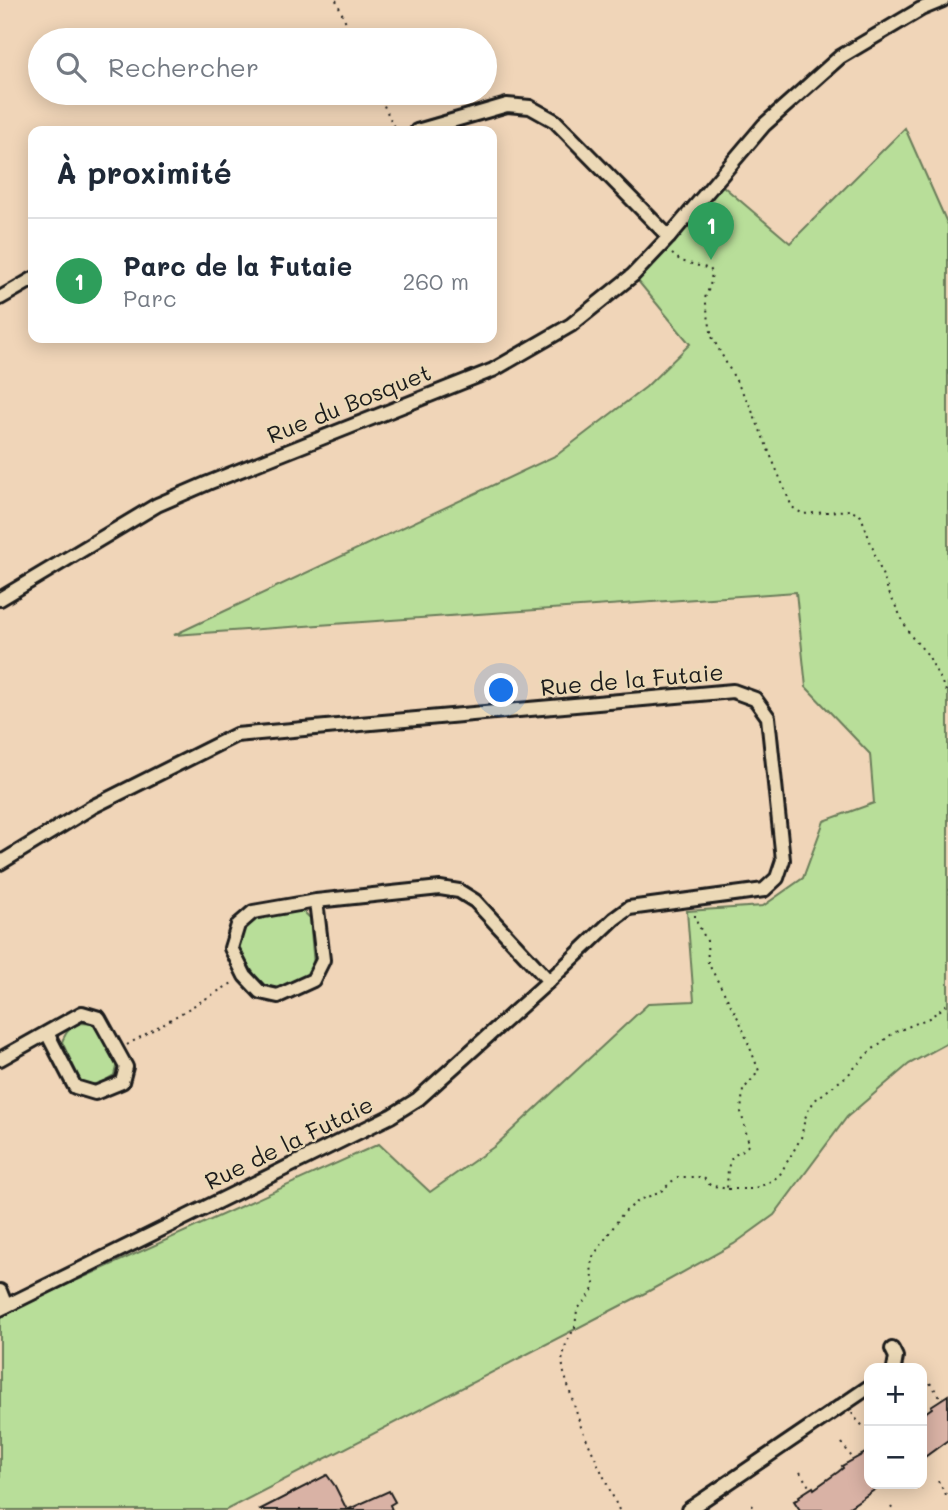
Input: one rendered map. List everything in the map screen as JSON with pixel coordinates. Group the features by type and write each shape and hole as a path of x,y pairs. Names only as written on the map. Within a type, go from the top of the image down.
{"street":[{"name":"Rue du Bosquet","path":"0,599 158,505 493,370 571,325 633,275 764,125 840,57 921,9 943,0"},
{"path":"434,126 507,105 530,107 555,121 665,241"},
{"path":"0,298 28,282"},
{"name":"Rue de la Futaie","path":"0,863 92,807 236,735 733,691 755,699 768,717 783,860 778,878 764,890 629,908 418,1099 391,1116 3,1308"},
{"path":"316,901 323,960 313,980 278,996 260,992 246,976 231,947 238,925 254,912 316,901 440,888 459,891 475,901 549,981"},
{"path":"0,1059 82,1013 99,1018 126,1067 122,1082 94,1093 75,1087 47,1034"},
{"path":"0,1292 3,1308"},
{"path":"892,1349 896,1357 895,1363"},
{"path":"688,1510 864,1390"}],"path":[{"path":"336,0 349,28"},
{"path":"384,105 394,126"},
{"path":"665,241 681,261 710,268 712,272 705,298 712,337 750,406 792,507 803,514 850,510 861,516 889,593 910,635 928,655 948,695"},
{"path":"694,899 695,919 708,941 708,963 740,1022 759,1071 743,1090 741,1112 749,1144 729,1162 727,1189"},
{"path":"117,1050 246,976"},
{"path":"620,1510 581,1427 562,1361 566,1344 575,1327 577,1310 593,1289 590,1267 592,1258 623,1213 641,1199 659,1193 677,1177 703,1177 710,1185 727,1189 752,1189 779,1176 801,1138 805,1118 815,1100 848,1075 867,1054 893,1033 929,1018 948,1002"},
{"path":"930,1383 942,1399"},
{"path":"851,1412 864,1428"},
{"path":"842,1443 853,1459"},
{"path":"800,1472 810,1488"},
{"path":"938,1481 948,1498"},
{"path":"752,1505 756,1510"}],"green space":[{"path":"905,128 948,225 948,1043 909,1064 847,1117 774,1215 734,1244 649,1291 226,1510 0,1510 0,1315 379,1144 430,1192 495,1146 649,1003 694,1001 687,911 763,906 803,878 824,821 874,803 870,754 806,687 796,592 174,635 557,455 646,387 690,344 633,275 717,181 790,243"},
{"path":"301,909 310,918 314,966 310,976 278,989 262,987 238,948 243,928 255,918"},
{"path":"82,1023 93,1024 117,1063 114,1075 98,1083 81,1082 62,1042 69,1030"}],"building":[{"path":"948,1395 948,1440 927,1455 927,1412"},
{"path":"864,1454 864,1489 876,1489 845,1510 800,1510 794,1501 843,1468 842,1466"},
{"path":"327,1475 347,1510 259,1510"},
{"path":"389,1491 395,1502 390,1505 392,1510 347,1510"}],"place":[{"name":"Parc de la Futaie","path":"711,260"}]}
